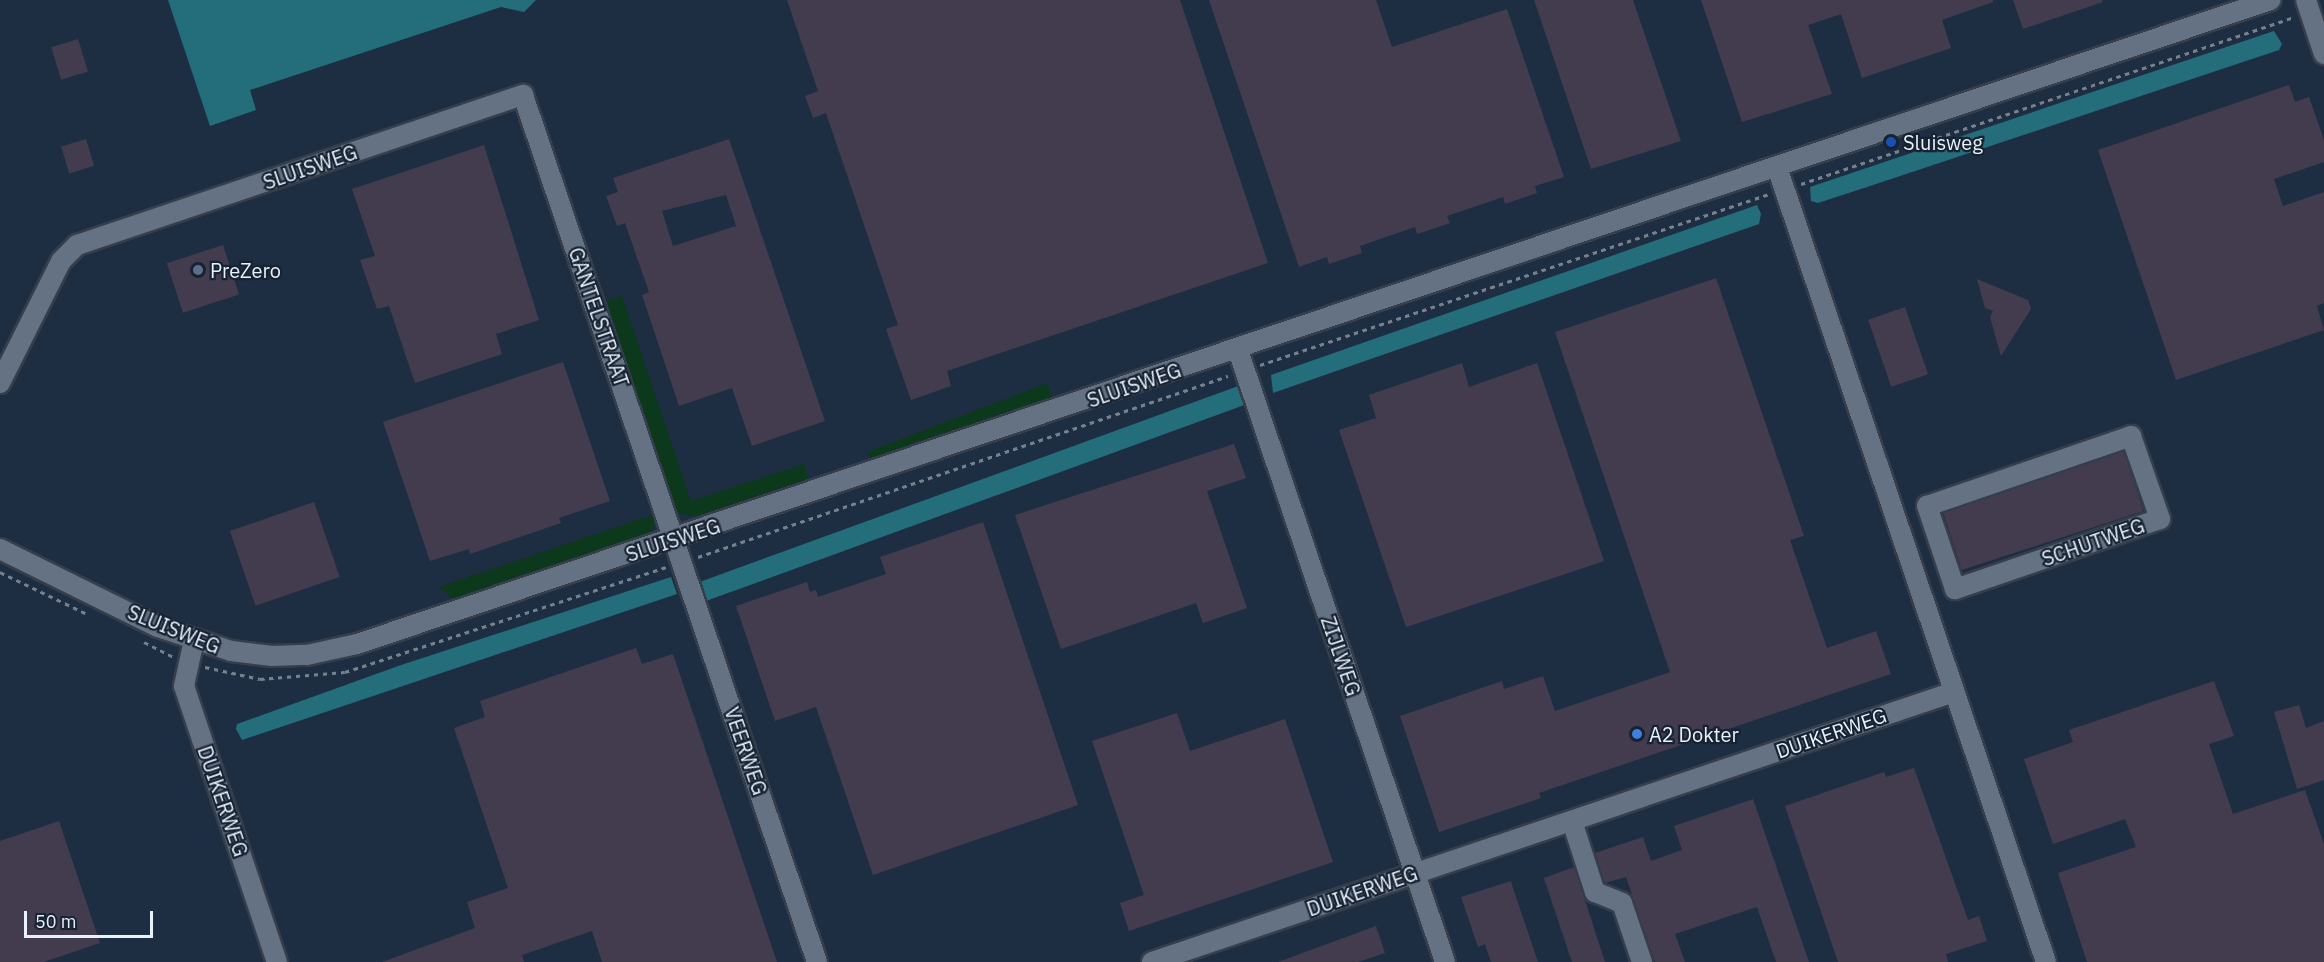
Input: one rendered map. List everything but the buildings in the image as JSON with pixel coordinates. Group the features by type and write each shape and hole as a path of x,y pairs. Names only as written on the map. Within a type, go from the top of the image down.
{"street":[{"name":"SLUISWEG","path":"0,549 158,627 231,651 272,657 307,655 357,644 675,540 2271,0"},
{"path":"2306,0 2324,54"},
{"name":"SLUISWEG","path":"0,383 61,261 77,244 523,95"},
{"name":"GANTELSTRAAT","path":"523,95 675,540"},
{"path":"1777,167 2046,962"},
{"name":"ZIJLWEG","path":"1238,350 1445,962"},
{"name":"SCHUTWEG","path":"2131,436 2160,519 1955,589 1939,542 1927,506 2131,436"},
{"name":"VEERWEG","path":"675,540 817,962"},
{"path":"1906,553 1939,542"},
{"name":"DUIKERWEG","path":"194,640 184,686 277,962"},
{"name":"DUIKERWEG","path":"1152,962 1954,692"},
{"path":"1572,821 1595,892 1622,903 1642,962"}],"shaded area":[{"path":"0,0 2324,0 2324,962 0,962"},
{"path":"168,0 536,0 524,12 501,7 250,90 256,110 210,126"},
{"path":"2274,31 2282,44 2279,50 1818,203 1811,201 1810,187"},
{"path":"1757,205 1761,214 1759,224 1273,393 1271,375"},
{"path":"1241,385 1248,404 707,601 700,582"},
{"path":"671,577 677,594 242,740 236,729 237,724 401,665"}],"green space":[{"path":"622,296 691,501 804,464 810,483 706,518 680,514 669,498 603,302"},
{"path":"1047,383 1054,401 875,470 868,452"},
{"path":"655,514 654,528 647,537 456,602 439,587"}],"place":[{"name":"Sluisweg","path":"1891,142"},
{"name":"PreZero","path":"198,270"},
{"name":"A2 Dokter","path":"1637,734"}]}
